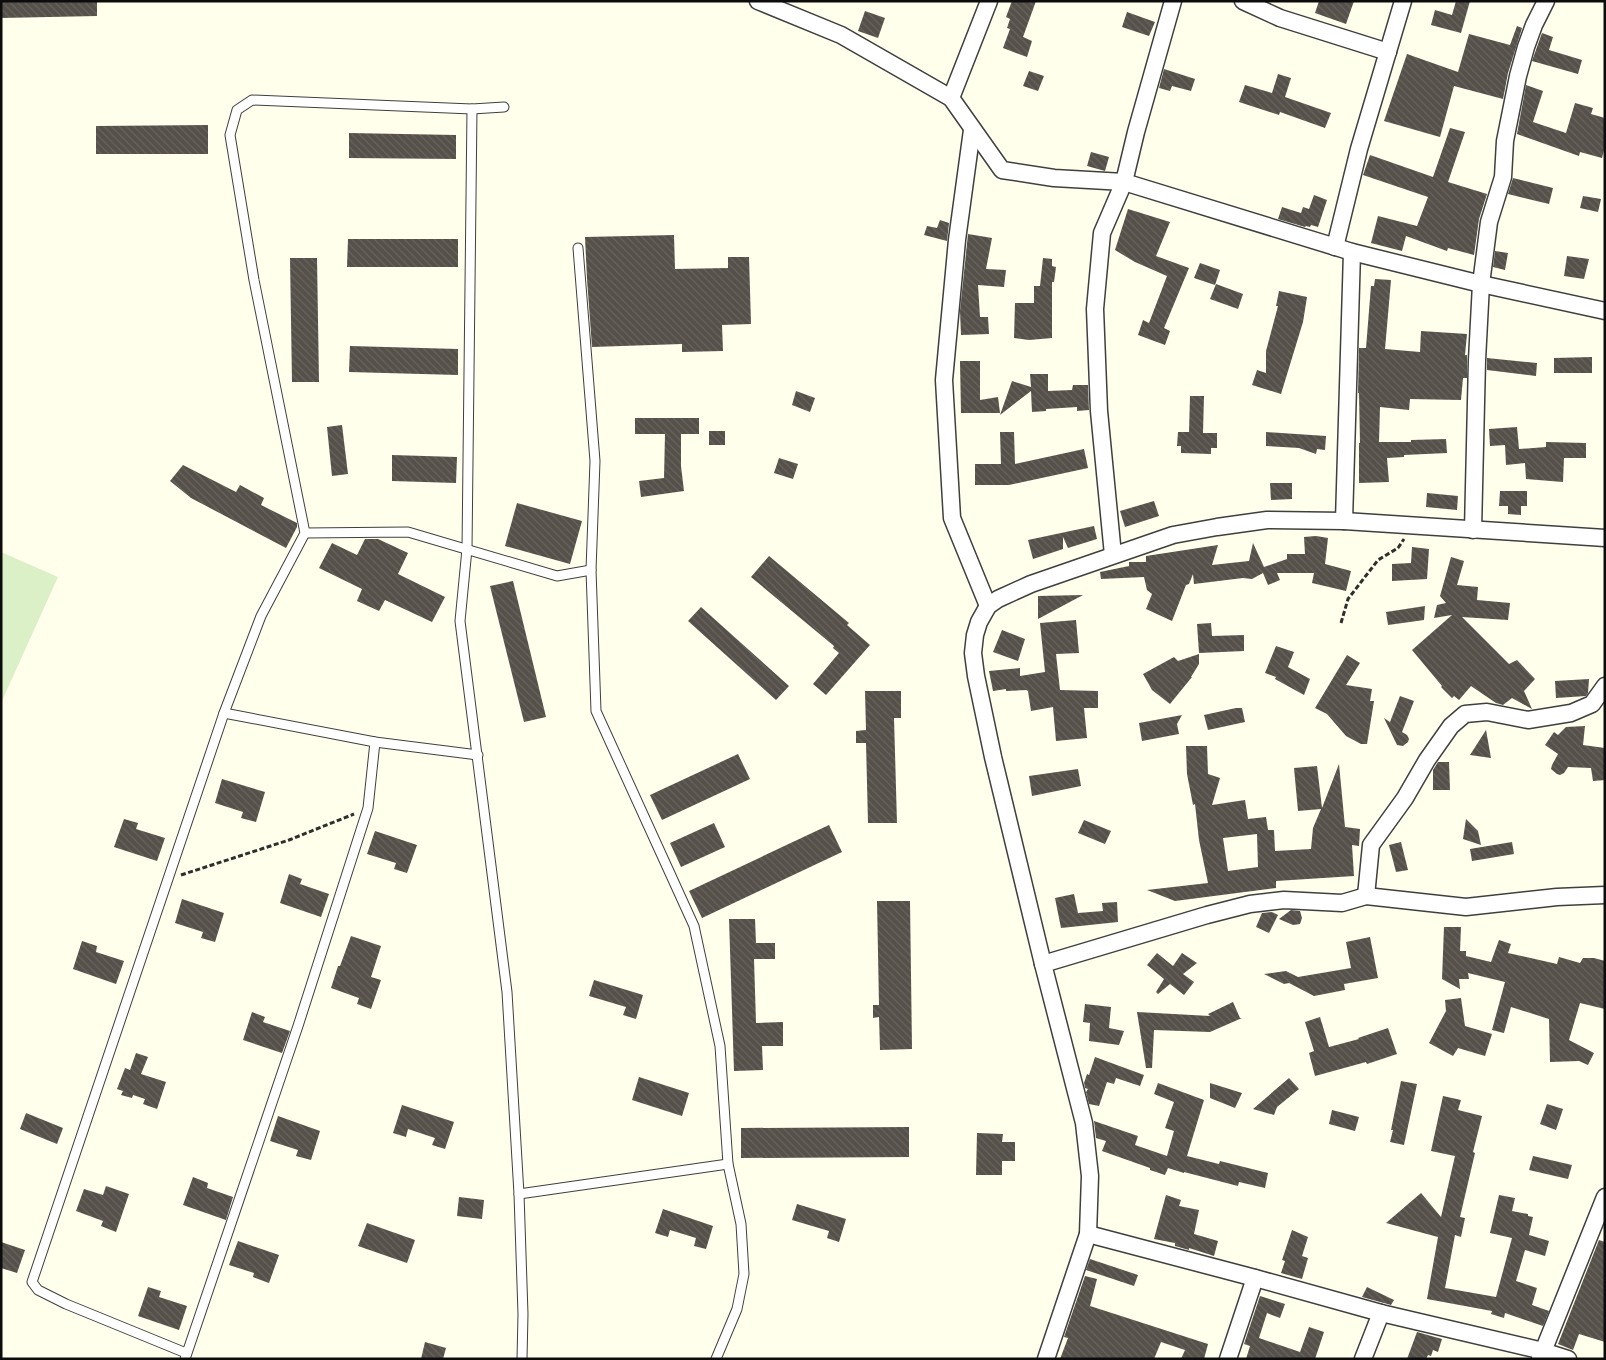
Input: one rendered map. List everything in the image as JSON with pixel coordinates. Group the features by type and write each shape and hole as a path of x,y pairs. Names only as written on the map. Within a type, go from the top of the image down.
{"street":[{"path":"758,1 841,35 951,98 1002,170 1054,178 1124,182 1352,252 1481,284 1605,311"},
{"path":"951,98 989,1"},
{"path":"1113,555 1100,411 1095,309 1102,234 1124,182 1173,1"},
{"path":"1243,1 1280,18 1388,52"},
{"path":"1335,247 1359,149 1404,1"},
{"path":"1473,530 1477,360 1481,284 1488,222 1503,177 1505,141 1518,76 1529,39 1546,1"},
{"path":"972,130 957,240 944,380 952,518 988,606"},
{"path":"1344,521 1352,252"},
{"path":"1046,1359 1088,1234 1090,1176 1084,1123 992,757 976,676 973,653 975,635 981,617 988,606 998,599 1031,584 1173,535 1217,526 1267,520 1344,521 1605,538"},
{"path":"1366,896 1372,845 1451,726 1465,714 1472,713 1487,712 1528,720 1571,713 1592,704 1605,686"},
{"path":"1043,964 1250,904 1284,900 1342,903 1366,896 1466,907 1556,897 1605,895"},
{"path":"1542,1355 1605,1197"},
{"path":"1088,1234 1381,1314 1542,1355 1568,1359"},
{"path":"1228,1359 1254,1278"},
{"path":"1362,1359 1381,1314"}],"lane":[{"path":"376,742 368,808 298,1026 185,1356 38,1290 32,1282 224,713 261,616 305,533 254,280 230,135 238,110 252,100 472,109 504,107"},
{"path":"472,109 467,549 460,621 507,992 519,1194 523,1314 522,1359"},
{"path":"578,248 595,460 591,570 596,711 694,926 720,1046 728,1164 741,1224 744,1274 737,1310 716,1359"},
{"path":"305,533 408,532 557,576 591,570"},
{"path":"224,713 376,742 478,755"},
{"path":"519,1194 728,1164"}],"path":[{"path":"1341,623 1348,599 1378,560 1398,548 1412,526"},
{"path":"168,879 289,840 368,808"}],"green space":[{"path":"1,552 58,577 1,703"}],"building":[{"path":"1,1 97,1 97,16 1,18"},
{"path":"1012,1 1036,1 1023,37 1032,41 1027,57 1003,48 1010,29 1007,28 1010,19 1006,17"},
{"path":"1319,1 1354,1 1346,24 1315,13"},
{"path":"1456,1 1470,1 1461,33 1431,25 1435,10 1452,15"},
{"path":"865,11 885,18 878,38 858,31"},
{"path":"1127,12 1155,22 1149,36 1122,27"},
{"path":"1517,26 1522,28 1508,73 1503,99 1454,86 1440,137 1384,121 1407,54 1458,72 1469,34 1510,45"},
{"path":"1542,33 1553,37 1549,50 1582,60 1578,74 1532,61"},
{"path":"1164,69 1195,79 1191,91 1172,86 1170,91 1159,88"},
{"path":"1029,71 1044,76 1038,91 1023,86"},
{"path":"1278,74 1291,78 1285,97 1331,113 1325,128 1280,112 1279,115 1239,102 1245,85 1272,93"},
{"path":"1526,85 1543,91 1533,122 1566,133 1575,103 1593,108 1591,114 1605,118 1605,146 1602,158 1580,152 1579,156 1517,134"},
{"path":"208,125 208,154 96,154 96,126"},
{"path":"1450,128 1465,132 1448,182 1487,194 1479,219 1474,255 1448,248 1447,251 1406,236 1402,251 1371,243 1378,216 1417,226 1428,197 1363,175 1370,155 1433,177"},
{"path":"349,133 456,135 456,159 349,158"},
{"path":"1091,152 1109,157 1105,171 1087,166"},
{"path":"1513,178 1553,188 1549,204 1508,194"},
{"path":"1314,195 1327,200 1318,227 1311,225 1310,227 1305,227 1278,219 1282,207 1301,213 1303,207 1309,209"},
{"path":"1583,196 1601,199 1598,212 1580,208"},
{"path":"1128,209 1170,222 1156,256 1189,268 1164,328 1170,331 1165,345 1138,335 1143,320 1149,323 1167,276 1135,262 1115,250"},
{"path":"940,220 949,223 947,241 924,235 927,226 937,228"},
{"path":"968,234 992,238 986,269 1006,270 1004,287 978,285 980,317 988,317 989,334 961,335 960,311"},
{"path":"674,235 675,269 728,268 728,257 749,257 751,324 722,325 723,351 682,352 682,344 592,347 585,237"},
{"path":"348,239 458,239 458,267 347,267"},
{"path":"1495,251 1508,253 1505,270 1493,267"},
{"path":"1567,256 1589,259 1584,279 1564,276"},
{"path":"290,258 317,258 319,382 292,382"},
{"path":"1043,258 1052,259 1052,266 1056,267 1054,282 1052,282 1052,338 1029,340 1014,338 1015,303 1034,303 1034,286 1040,286"},
{"path":"1200,263 1220,270 1215,285 1194,278"},
{"path":"1375,279 1391,280 1385,349 1420,352 1421,331 1467,334 1465,355 1467,355 1467,378 1463,378 1461,400 1410,399 1409,410 1380,407 1379,442 1446,439 1447,453 1404,455 1404,457 1387,458 1389,482 1359,483 1359,348 1366,348 1371,286 1374,286"},
{"path":"1216,284 1243,294 1238,309 1210,299"},
{"path":"1279,291 1307,297 1303,322 1281,394 1252,385 1257,370 1266,373 1266,351 1278,306 1276,306"},
{"path":"350,346 458,349 458,375 349,372"},
{"path":"1592,357 1592,373 1554,373 1554,358"},
{"path":"1487,358 1537,363 1536,376 1487,370"},
{"path":"960,361 980,361 980,400 998,397 1000,413 961,413"},
{"path":"1030,374 1048,374 1048,391 1072,390 1073,385 1088,385 1089,410 1077,411 1077,407 1032,412 1031,391 1000,415 1012,381 1031,387"},
{"path":"796,391 815,398 810,412 792,405"},
{"path":"1190,396 1204,396 1203,433 1217,433 1217,448 1211,448 1211,454 1181,453 1181,446 1177,446 1178,432 1189,432"},
{"path":"635,418 699,418 699,434 681,434 681,466 684,491 641,497 639,481 664,478 665,434 635,434"},
{"path":"342,425 348,474 332,476 327,427"},
{"path":"1517,427 1519,449 1546,447 1546,442 1586,443 1586,458 1564,458 1563,482 1526,479 1525,463 1506,465 1505,445 1490,446 1489,429"},
{"path":"709,431 725,431 725,445 709,445"},
{"path":"1000,432 1014,432 1015,464 1084,449 1088,468 1009,485 975,485 975,464 1001,464"},
{"path":"1266,432 1326,436 1325,450 1317,449 1316,454 1299,448 1266,446"},
{"path":"392,455 457,457 456,483 392,481"},
{"path":"779,458 798,464 793,479 774,473"},
{"path":"183,465 236,492 240,485 264,498 261,505 297,523 297,527 286,548 191,498 170,481"},
{"path":"1270,483 1292,483 1292,499 1271,500"},
{"path":"1500,491 1527,491 1527,506 1521,506 1521,515 1508,514 1508,506 1499,506"},
{"path":"1427,493 1458,496 1457,510 1426,507"},
{"path":"1154,501 1159,516 1125,527 1120,511"},
{"path":"517,503 582,521 570,564 505,546"},
{"path":"1094,526 1097,539 1068,548 1063,537 1063,549 1033,559 1028,540"},
{"path":"1304,537 1328,538 1325,564 1351,571 1346,591 1312,583 1314,573 1277,573 1280,580 1268,585 1263,573 1252,579 1243,578 1194,584 1193,574 1189,584 1186,585 1172,621 1146,609 1152,594 1147,590 1144,577 1101,579 1100,572 1129,566 1129,562 1146,562 1146,556 1218,545 1212,565 1249,561 1253,543 1264,567 1287,559 1287,554 1305,554"},
{"path":"365,539 378,539 408,553 398,574 445,597 432,622 385,600 379,611 357,601 362,589 319,568 332,543 357,555"},
{"path":"1412,547 1429,549 1427,579 1392,581 1392,564 1411,563"},
{"path":"769,556 849,623 847,625 870,645 826,695 813,684 839,653 833,648 834,646 751,577"},
{"path":"1451,557 1464,561 1457,585 1478,587 1477,600 1510,603 1508,620 1462,617 1509,664 1517,660 1535,679 1524,691 1532,709 1512,698 1503,705 1496,703 1471,686 1459,700 1454,696 1452,698 1412,650 1452,615 1434,618 1437,605 1446,603 1440,596"},
{"path":"513,581 546,717 524,722 490,586"},
{"path":"1083,595 1038,619 1038,596"},
{"path":"1425,606 1424,620 1388,625 1386,612"},
{"path":"701,607 789,686 776,700 688,621"},
{"path":"1076,620 1079,653 1056,654 1060,690 1098,691 1098,708 1084,708 1087,738 1056,741 1053,707 1031,711 1028,691 1006,691 1006,689 993,691 989,671 1020,668 1020,676 1045,672 1040,623"},
{"path":"1211,623 1212,636 1244,635 1244,651 1199,653 1197,624"},
{"path":"1002,630 1025,639 1018,661 993,652"},
{"path":"1276,646 1294,652 1288,667 1310,679 1304,695 1275,679 1276,677 1265,673"},
{"path":"1199,654 1199,664 1192,677 1170,704 1152,690 1143,674 1174,657 1178,661"},
{"path":"1347,655 1360,663 1346,685 1372,689 1370,701 1374,701 1367,744 1361,744 1346,736 1327,714 1315,708"},
{"path":"1589,679 1586,696 1556,698 1555,681"},
{"path":"865,691 901,691 901,718 894,718 897,823 868,823 866,743 856,743 856,731 866,730"},
{"path":"1400,696 1414,701 1402,732 1409,739 1403,746 1397,745 1384,718 1390,722"},
{"path":"1242,708 1245,722 1208,730 1204,715"},
{"path":"1182,715 1177,724 1179,734 1142,741 1139,723"},
{"path":"1585,726 1583,745 1605,748 1605,780 1593,781 1591,768 1568,767 1560,775 1551,769 1558,754 1545,745 1554,732 1558,735 1566,727"},
{"path":"1486,730 1491,758 1470,755"},
{"path":"1186,746 1207,746 1208,774 1220,778 1212,805 1245,800 1248,819 1266,817 1268,830 1274,830 1275,851 1311,849 1313,828 1321,809 1298,811 1294,768 1317,766 1322,808 1339,764 1345,827 1360,829 1359,846 1352,845 1354,876 1276,881 1276,888 1175,901 1147,890 1208,883 1199,840 1195,804 1193,805 1187,774","holes":["1257,834 1258,867 1228,871 1223,838"]},
{"path":"738,754 750,779 662,820 650,795"},
{"path":"1438,762 1449,762 1450,790 1433,790 1433,770"},
{"path":"1078,769 1081,786 1032,796 1029,776"},
{"path":"222,779 265,792 256,822 241,818 243,812 215,803"},
{"path":"124,819 138,823 136,829 165,838 157,861 114,847"},
{"path":"1466,819 1478,831 1481,845 1463,839"},
{"path":"1084,820 1111,831 1105,844 1078,833"},
{"path":"714,823 725,847 681,867 670,843"},
{"path":"829,825 842,852 702,918 689,891"},
{"path":"375,831 417,845 407,873 394,869 396,863 367,854"},
{"path":"1401,842 1408,870 1396,872 1389,845"},
{"path":"1512,842 1514,854 1472,861 1470,849"},
{"path":"289,874 302,879 300,884 329,894 321,917 280,903"},
{"path":"1074,894 1078,913 1103,911 1102,903 1117,902 1118,922 1061,928 1055,898"},
{"path":"182,899 224,913 215,942 201,938 203,932 175,923"},
{"path":"877,901 910,901 912,1049 880,1050 879,1017 873,1018 873,1005 879,1005"},
{"path":"1291,910 1300,911 1302,918 1300,924 1293,925 1279,919"},
{"path":"1272,912 1278,915 1269,933 1256,927 1262,913"},
{"path":"729,919 755,919 756,943 775,943 775,959 754,959 756,1023 783,1022 783,1046 762,1046 763,1070 734,1071"},
{"path":"1444,927 1461,927 1460,951 1466,951 1466,956 1491,962 1499,940 1511,944 1508,953 1557,964 1559,957 1580,963 1583,958 1605,961 1605,1009 1580,1003 1569,1040 1594,1053 1588,1065 1579,1061 1550,1062 1549,1019 1511,1007 1504,1033 1492,1030 1505,982 1468,973 1469,979 1459,979 1460,989 1442,979"},
{"path":"351,936 381,946 371,977 381,980 371,1009 357,1004 359,998 331,988"},
{"path":"1370,937 1378,978 1344,984 1345,990 1314,996 1289,983 1284,984 1264,974 1286,971 1298,977 1351,968 1346,942"},
{"path":"82,941 97,946 96,952 124,961 116,984 73,969"},
{"path":"1157,953 1173,966 1182,953 1197,963 1183,974 1194,982 1184,995 1170,984 1158,994 1156,992 1164,979 1147,965"},
{"path":"594,980 643,995 636,1019 623,1015 626,1007 589,996"},
{"path":"1461,998 1465,1026 1492,1034 1485,1056 1458,1048 1453,1056 1429,1043 1446,1011 1445,1000"},
{"path":"1233,1002 1240,1018 1242,1018 1210,1032 1154,1030 1152,1068 1146,1068 1137,1012 1210,1016 1208,1014"},
{"path":"1085,1004 1111,1007 1109,1028 1124,1031 1119,1045 1089,1041 1090,1023 1083,1022"},
{"path":"252,1012 265,1017 263,1022 290,1031 282,1053 243,1040"},
{"path":"1320,1017 1329,1047 1359,1039 1388,1028 1397,1054 1367,1064 1366,1062 1315,1076 1309,1053 1314,1051 1305,1022"},
{"path":"136,1053 148,1057 141,1074 166,1082 157,1109 143,1104 145,1099 133,1095 132,1098 121,1095 123,1091 117,1089 125,1068 130,1070"},
{"path":"1095,1057 1144,1075 1140,1086 1116,1078 1114,1084 1107,1082 1099,1106 1089,1104 1086,1092 1088,1089 1085,1088 1084,1083"},
{"path":"639,1077 689,1093 682,1116 632,1100"},
{"path":"1289,1078 1299,1089 1277,1107 1274,1115 1253,1109"},
{"path":"1401,1081 1417,1084 1404,1145 1390,1142"},
{"path":"1158,1083 1204,1100 1187,1156 1219,1164 1220,1161 1268,1173 1265,1188 1239,1182 1238,1186 1168,1168 1165,1175 1102,1151 1106,1141 1096,1138 1094,1121 1138,1136 1135,1145 1167,1156 1174,1131 1165,1128 1174,1102 1154,1094"},
{"path":"1210,1083 1242,1093 1235,1108 1210,1098"},
{"path":"1443,1096 1461,1100 1458,1110 1482,1116 1460,1217 1465,1218 1461,1237 1455,1235 1445,1288 1496,1297 1512,1238 1490,1233 1499,1195 1515,1198 1512,1211 1528,1214 1528,1216 1533,1217 1529,1235 1549,1241 1545,1256 1525,1250 1516,1281 1537,1288 1532,1305 1549,1311 1543,1326 1505,1313 1504,1318 1491,1314 1492,1311 1427,1299 1438,1237 1386,1223 1421,1193 1441,1217 1455,1156 1431,1151"},
{"path":"1547,1104 1563,1109 1556,1130 1540,1124"},
{"path":"402,1105 454,1122 445,1149 432,1145 435,1138 408,1129 406,1137 393,1133"},
{"path":"1332,1110 1359,1117 1355,1131 1329,1124"},
{"path":"26,1113 63,1128 57,1144 20,1129"},
{"path":"278,1116 320,1131 311,1160 296,1156 298,1150 270,1141"},
{"path":"909,1127 909,1157 741,1158 741,1128"},
{"path":"977,1133 1003,1134 1002,1142 1015,1142 1015,1161 1002,1161 1002,1175 976,1175"},
{"path":"1533,1156 1572,1165 1568,1179 1529,1170"},
{"path":"193,1177 208,1183 207,1188 233,1197 226,1220 183,1205"},
{"path":"106,1186 129,1194 116,1232 101,1226 103,1221 76,1211 84,1189 103,1195"},
{"path":"1166,1195 1181,1200 1179,1206 1199,1210 1194,1234 1218,1241 1214,1256 1189,1248 1189,1250 1175,1246 1175,1243 1154,1239"},
{"path":"459,1197 484,1200 482,1219 457,1216"},
{"path":"797,1204 846,1219 839,1242 827,1238 829,1231 792,1220"},
{"path":"663,1209 713,1226 706,1249 694,1246 696,1238 670,1230 668,1237 655,1233"},
{"path":"367,1223 415,1240 407,1263 358,1246"},
{"path":"1292,1230 1308,1237 1302,1256 1308,1258 1302,1279 1281,1273 1285,1261 1282,1260"},
{"path":"1599,1240 1605,1242 1605,1342 1579,1334 1573,1350 1558,1344"},
{"path":"238,1241 279,1255 269,1283 253,1277 254,1273 229,1265"},
{"path":"1,1242 25,1250 17,1273 1,1268"},
{"path":"1090,1259 1138,1275 1134,1286 1086,1270"},
{"path":"1085,1276 1097,1279 1090,1306 1208,1344 1204,1359 1181,1359 1185,1350 1161,1342 1154,1359 1060,1359 1068,1338 1064,1337"},
{"path":"148,1287 161,1291 159,1297 187,1306 179,1330 138,1316"},
{"path":"1367,1287 1394,1300 1391,1305 1362,1297"},
{"path":"1260,1296 1285,1304 1280,1318 1267,1313 1259,1338 1300,1352 1309,1327 1324,1332 1315,1359 1246,1359 1250,1346 1244,1344"},
{"path":"1417,1332 1442,1339 1438,1352 1433,1350 1431,1356 1428,1355 1426,1359 1407,1359"},
{"path":"425,1342 446,1348 443,1359 421,1359"}]}
